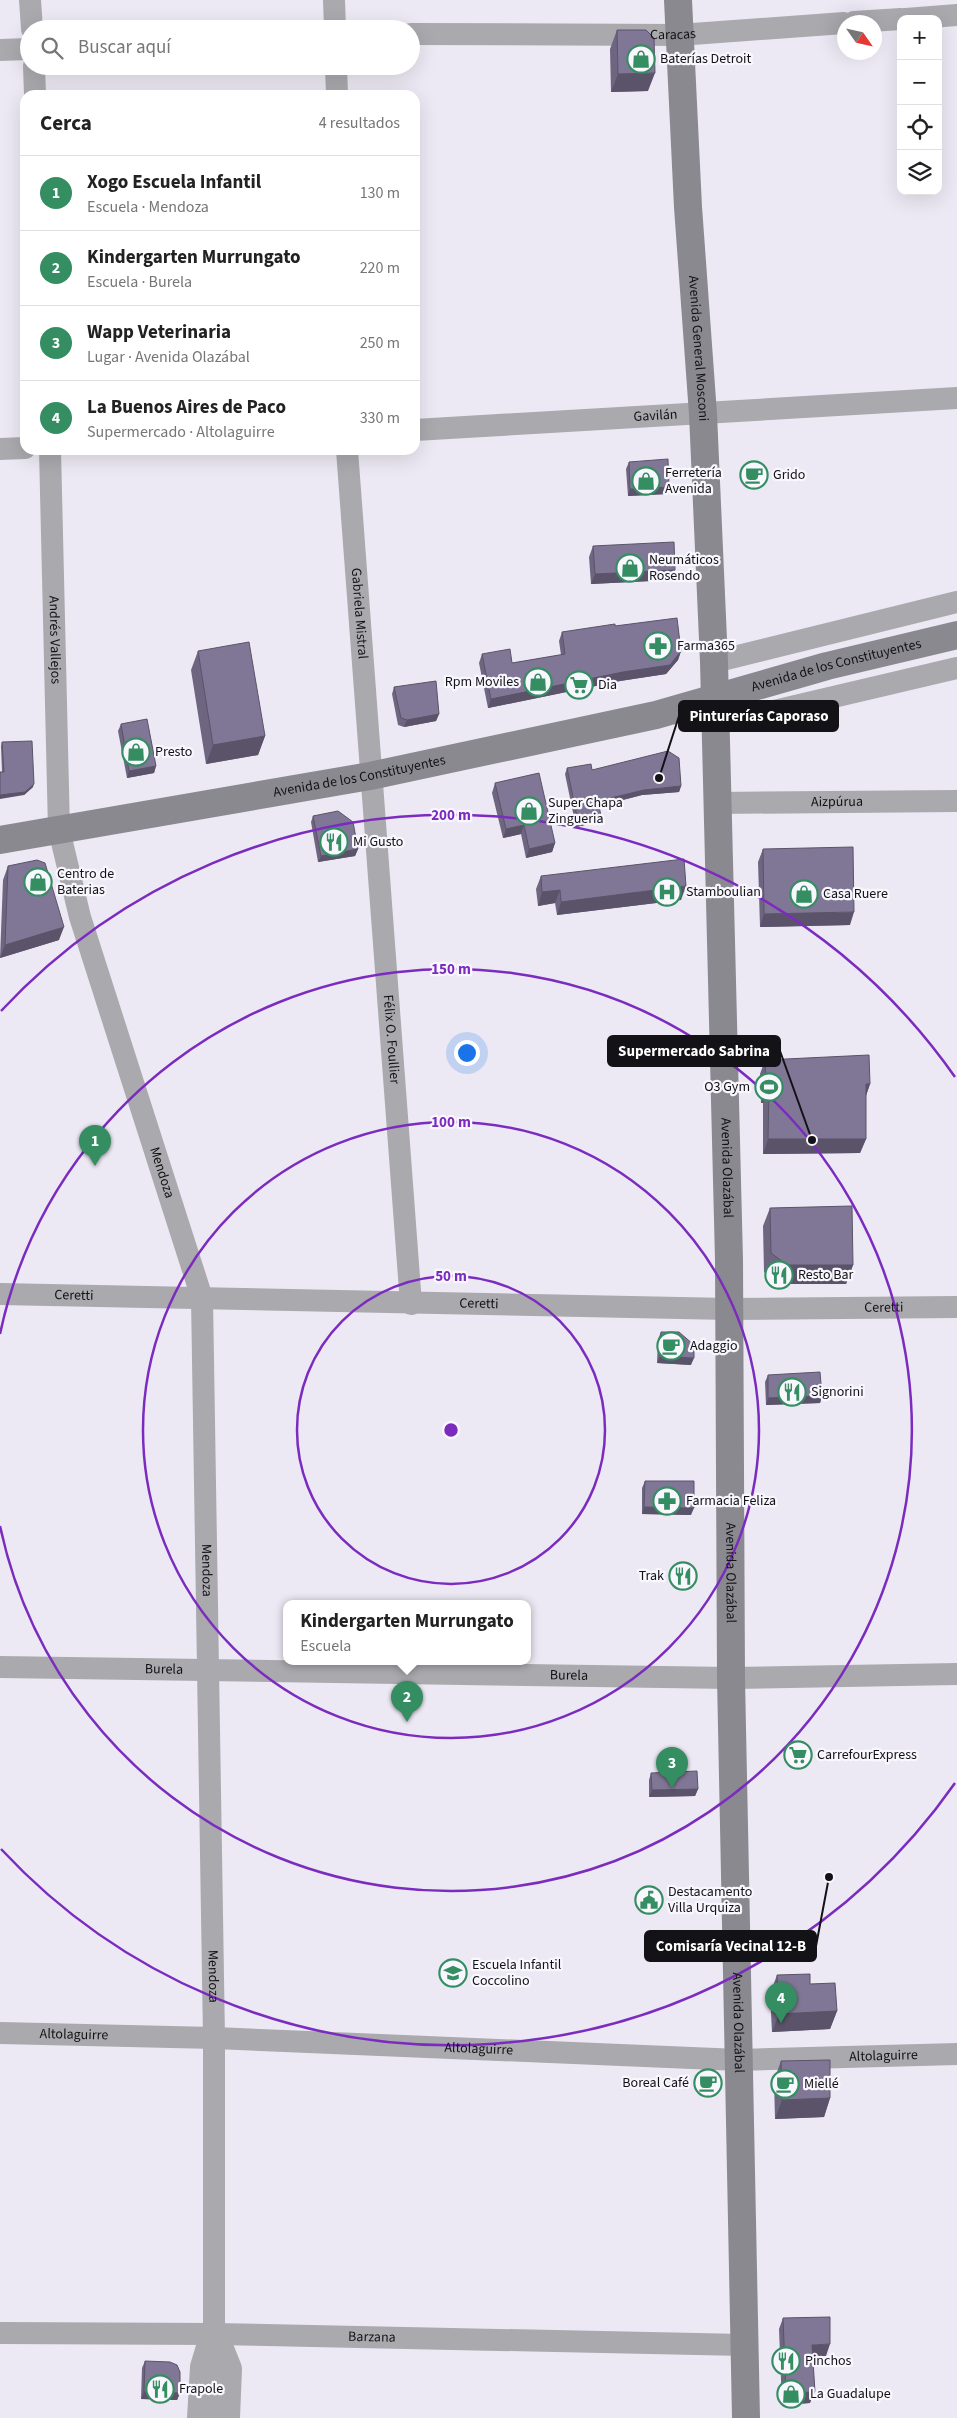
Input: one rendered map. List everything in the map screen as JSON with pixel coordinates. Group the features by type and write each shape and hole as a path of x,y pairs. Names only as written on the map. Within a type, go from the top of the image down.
{"main road":[{"name":"Avenida General Mosconi","path":"678,0 689,216 703,414 715,697"},
{"name":"Avenida de los Constituyentes","path":"0,840 370,776 656,715 827,666 957,635"},
{"name":"Avenida Olazábal","path":"715,697 729,1309 732,1678 746,2418"}],"street":[{"path":"30,0 31,20"},
{"path":"334,0 335,20"},
{"path":"942,16 957,15"},
{"path":"882,20 897,19"},
{"name":"Caracas","path":"420,34 679,35 837,24"},
{"path":"0,50 20,49"},
{"path":"34,75 35,90"},
{"path":"336,75 337,90"},
{"name":"Gavilán","path":"420,430 957,398"},
{"path":"0,449 20,448"},
{"name":"Andrés Vallejos","path":"50,455 59,830"},
{"name":"Gabriela Mistral","path":"347,455 370,776"},
{"path":"714,662 957,602"},
{"name":"Avenida de los Constituyentes","path":"715,697 760,714 957,668"},
{"name":"Félix O. Foullier","path":"370,776 411,1304"},
{"name":"Aizpúrua","path":"717,803 957,801"},
{"name":"Mendoza","path":"59,830 80,917 202,1298 214,2038 214,2334"},
{"name":"Ceretti","path":"0,1294 411,1304 729,1309 957,1307"},
{"name":"Burela","path":"0,1667 207,1672 732,1678 957,1674"},
{"name":"Altolaguirre","path":"0,2033 214,2038 738,2060 957,2054"},
{"name":"Barzana","path":"0,2334 214,2334 744,2345"},
{"path":"201,2418 204,2367 214,2334"},
{"path":"214,2334 228,2368 226,2418"}],"building":[{"path":"617,30 646,30 654,38 655,73 618,74"},
{"name":"Ferretería Avenida","path":"668,459 669,487 630,489 629,462"},
{"path":"674,542 675,570 595,574 593,546"},
{"path":"677,618 681,651 670,665 623,672 491,699 482,654 510,649 512,663 565,654 562,632 615,624 615,626"},
{"path":"249,642 265,736 213,745 198,651"},
{"path":"436,681 439,714 407,720 401,718 394,687"},
{"name":"Presto","path":"147,719 156,766 129,771 121,724"},
{"path":"32,741 34,784 25,792 0,795 0,772 4,772 2,742"},
{"path":"668,751 679,758 681,786 644,790 598,801 601,816 578,821 567,768 591,764 592,770"},
{"path":"539,773 555,843 529,849 524,825 506,829 495,783"},
{"name":"Mi Gusto","path":"338,811 353,822 358,849 321,856 313,816"},
{"name":"Casa Ruere","path":"853,847 854,912 764,914 763,849"},
{"path":"684,859 686,886 561,902 560,890 542,892 541,876"},
{"path":"37,860 45,863 64,927 5,945 8,866"},
{"path":"869,1055 870,1084 866,1084 866,1139 768,1139 769,1088 766,1088 765,1060"},
{"path":"852,1206 853,1265 787,1265 771,1253 770,1208"},
{"name":"Adaggio","path":"661,1332 679,1332 694,1345 694,1358 660,1356"},
{"name":"Signorini","path":"820,1372 822,1396 768,1398 768,1375"},
{"name":"Farmacia Feliza","path":"645,1481 694,1481 694,1508 644,1507"},
{"path":"697,1771 698,1789 652,1790 651,1773"},
{"path":"810,1974 810,1984 835,1983 837,2011 779,2014 777,1975"},
{"path":"830,2060 830,2098 782,2100 781,2061"},
{"path":"830,2317 830,2344 812,2345 815,2392 786,2393 783,2318"},
{"name":"Frapole","path":"145,2361 170,2362 177,2365 180,2372 180,2393 144,2392"}],"place":[{"name":"Baterías Detroit","path":"641,59"},
{"name":"Grido","path":"754,475"},
{"name":"Ferretería Avenida","path":"646,481"},
{"name":"Neumáticos Rosendo","path":"630,568"},
{"name":"Farma365","path":"658,646"},
{"name":"Rpm Moviles","path":"538,682"},
{"name":"Dia","path":"579,685"},
{"name":"Presto","path":"136,752"},
{"name":"Pinturerías Caporaso","path":"659,778"},
{"name":"Super Chapa Zingueria","path":"529,811"},
{"name":"Mi Gusto","path":"334,842"},
{"name":"Centro de Baterias","path":"38,882"},
{"name":"Stamboulian","path":"667,892"},
{"name":"Casa Ruere","path":"804,894"},
{"name":"O3 Gym","path":"769,1087"},
{"name":"Supermercado Sabrina","path":"812,1140"},
{"name":"Xogo Escuela Infantil","path":"95,1166"},
{"name":"Resto Bar","path":"779,1275"},
{"name":"Adaggio","path":"671,1346"},
{"name":"Signorini","path":"792,1392"},
{"name":"Farmacia Feliza","path":"667,1501"},
{"name":"Trak","path":"683,1576"},
{"name":"Kindergarten Murrungato","path":"407,1722"},
{"name":"CarrefourExpress","path":"798,1755"},
{"name":"Wapp Veterinaria","path":"672,1788"},
{"name":"Comisaría Vecinal 12-B","path":"829,1877"},
{"name":"Destacamento Villa Urquiza","path":"649,1900"},
{"name":"Escuela Infantil Coccolino","path":"453,1973"},
{"name":"La Buenos Aires de Paco","path":"781,2023"},
{"name":"Boreal Café","path":"708,2083"},
{"name":"Miellé","path":"785,2084"},
{"name":"Pinchos","path":"786,2361"},
{"name":"Frapole","path":"160,2389"},
{"name":"La Guadalupe","path":"791,2394"}]}
